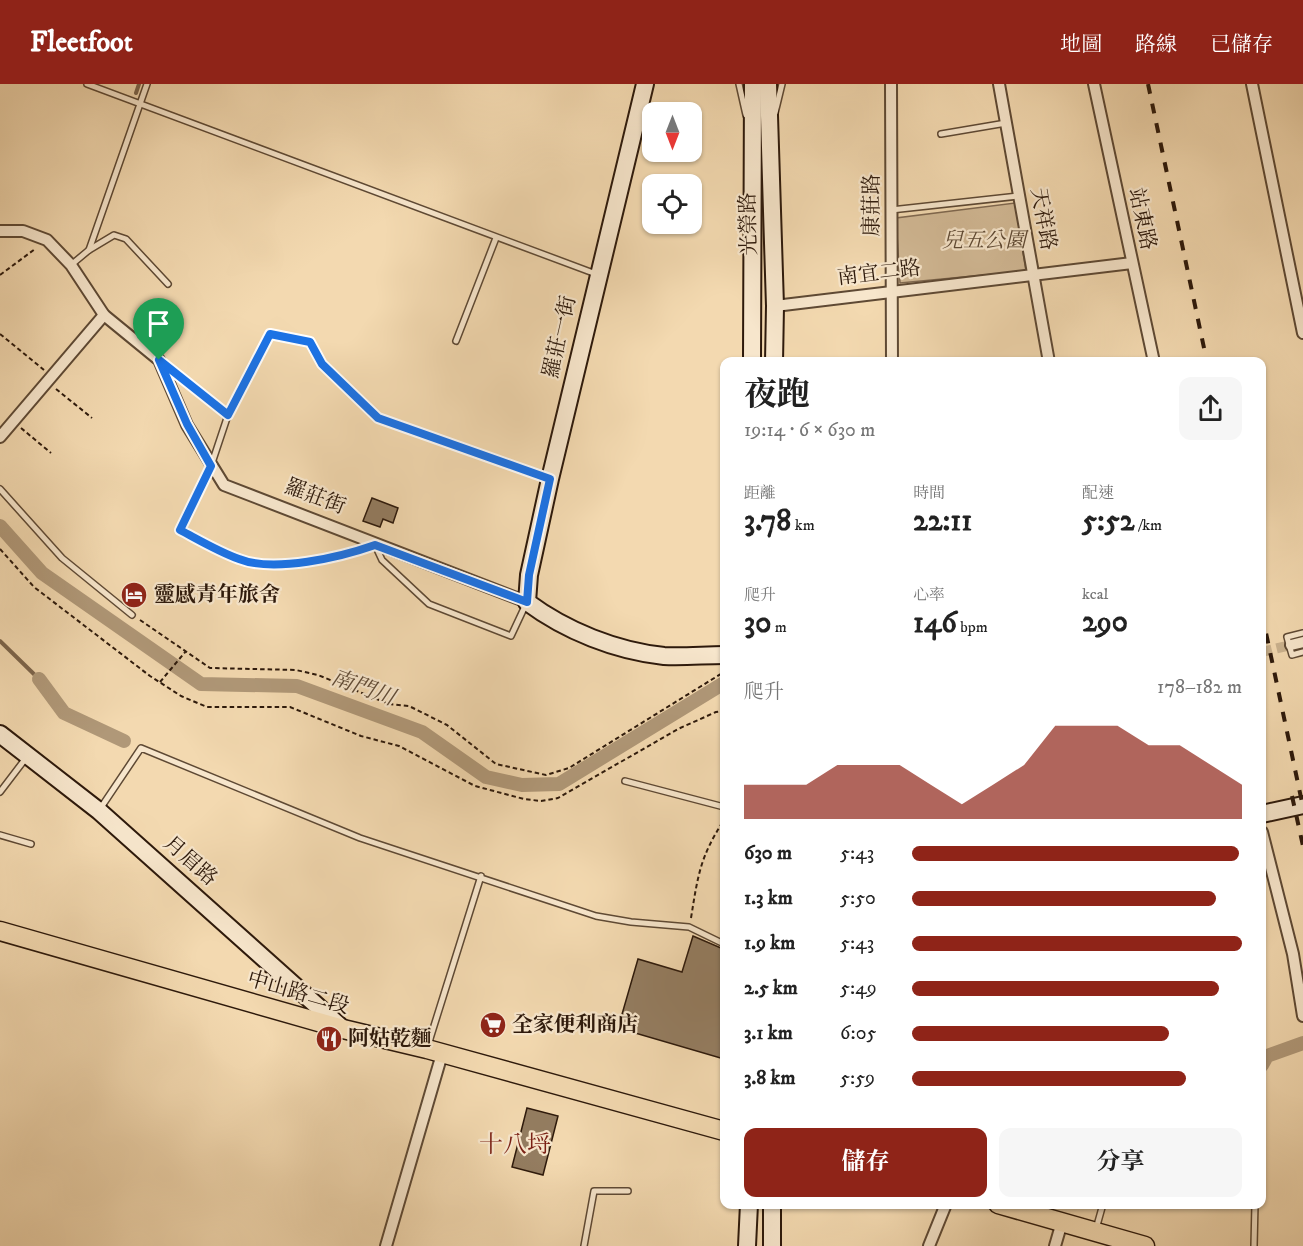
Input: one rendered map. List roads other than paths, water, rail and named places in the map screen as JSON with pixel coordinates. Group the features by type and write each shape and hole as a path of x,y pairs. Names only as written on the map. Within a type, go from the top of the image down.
{"main road":[{"name":"中山路二段","path":"0,931 343,1029 720,1130"},
{"path":"1016,1209 1145,1246"}],"street":[{"name":"羅莊一街","path":"527,602 529,575 550,479 597,275 645,84"},
{"name":"光榮路","path":"753,84 761,143 775,306 774,357"},
{"name":"光榮路","path":"752,357 761,143 768,84"},
{"name":"康莊路","path":"891,84 892,357"},
{"name":"天祥路","path":"999,84 1048,357"},
{"name":"站東路","path":"1094,84 1153,357"},
{"path":"1252,84 1303,333"},
{"name":"羅莊街","path":"0,231 23,231 47,240 71,266 104,315 159,360 187,424 224,485 527,602 567,625 613,646 664,656 720,655"},
{"name":"南宜二路","path":"775,306 1132,263"},
{"path":"0,437 104,315"},
{"path":"1292,645 1303,642"},
{"name":"月眉路","path":"0,734 99,811 343,1029"},
{"path":"1266,813 1303,805"},
{"path":"1266,848 1293,954 1303,1016"},
{"path":"386,1246 434,1052"},
{"path":"747,1246 749,1209"},
{"path":"772,1209 772,1246"},
{"path":"929,1246 944,1209"},
{"path":"1055,1246 1062,1222"}],"lane":[{"path":"87,84 597,275"},
{"path":"89,250 147,84"},
{"path":"739,84 761,143"},
{"path":"761,143 782,84"},
{"path":"941,134 1006,123"},
{"path":"891,210 1019,196"},
{"path":"71,266 89,250 114,235 126,239 168,284"},
{"path":"456,341 496,238"},
{"path":"527,602 512,636 429,604 382,560 375,545 346,555 265,566 239,560 180,530 211,466 228,415 270,334 310,342 322,364 378,418 550,479"},
{"path":"159,360 228,415"},
{"path":"0,489 62,558 132,615"},
{"path":"1303,633 1287,636 1292,655 1303,653"},
{"path":"99,811 141,748 360,838 481,876 596,916 631,922 689,927 720,942"},
{"path":"0,792 27,756"},
{"path":"625,781 720,806"},
{"path":"0,835 31,844"},
{"path":"434,1052 481,876"},
{"path":"584,1246 594,1191 628,1191"},
{"path":"1095,1231 1102,1209"},
{"path":"1254,1246 1255,1209"}],"waterway":[{"path":"136,93 139,84"},
{"name":"南門川","path":"0,526 42,573 201,684 297,686 422,732 486,777 522,785 559,784 720,685"},
{"path":"0,641 39,679"},
{"path":"39,679 64,713 124,741"},
{"name":"南門川","path":"1266,1058 1303,1043"}],"tunnel":[{"path":"1266,651 1291,645"}],"railway":[{"path":"1148,84 1206,357"},
{"path":"1266,633 1303,807"},
{"path":"1292,796 1303,846"}],"place":[{"name":"靈感青年旅舍","path":"134,595"},
{"name":"全家便利商店","path":"493,1025"},
{"name":"阿姑乾麵","path":"329,1039"}],"district":[{"name":"十八埒","path":"515,1145"}],"park label":[{"name":"兒五公園","path":"984,241"}]}
